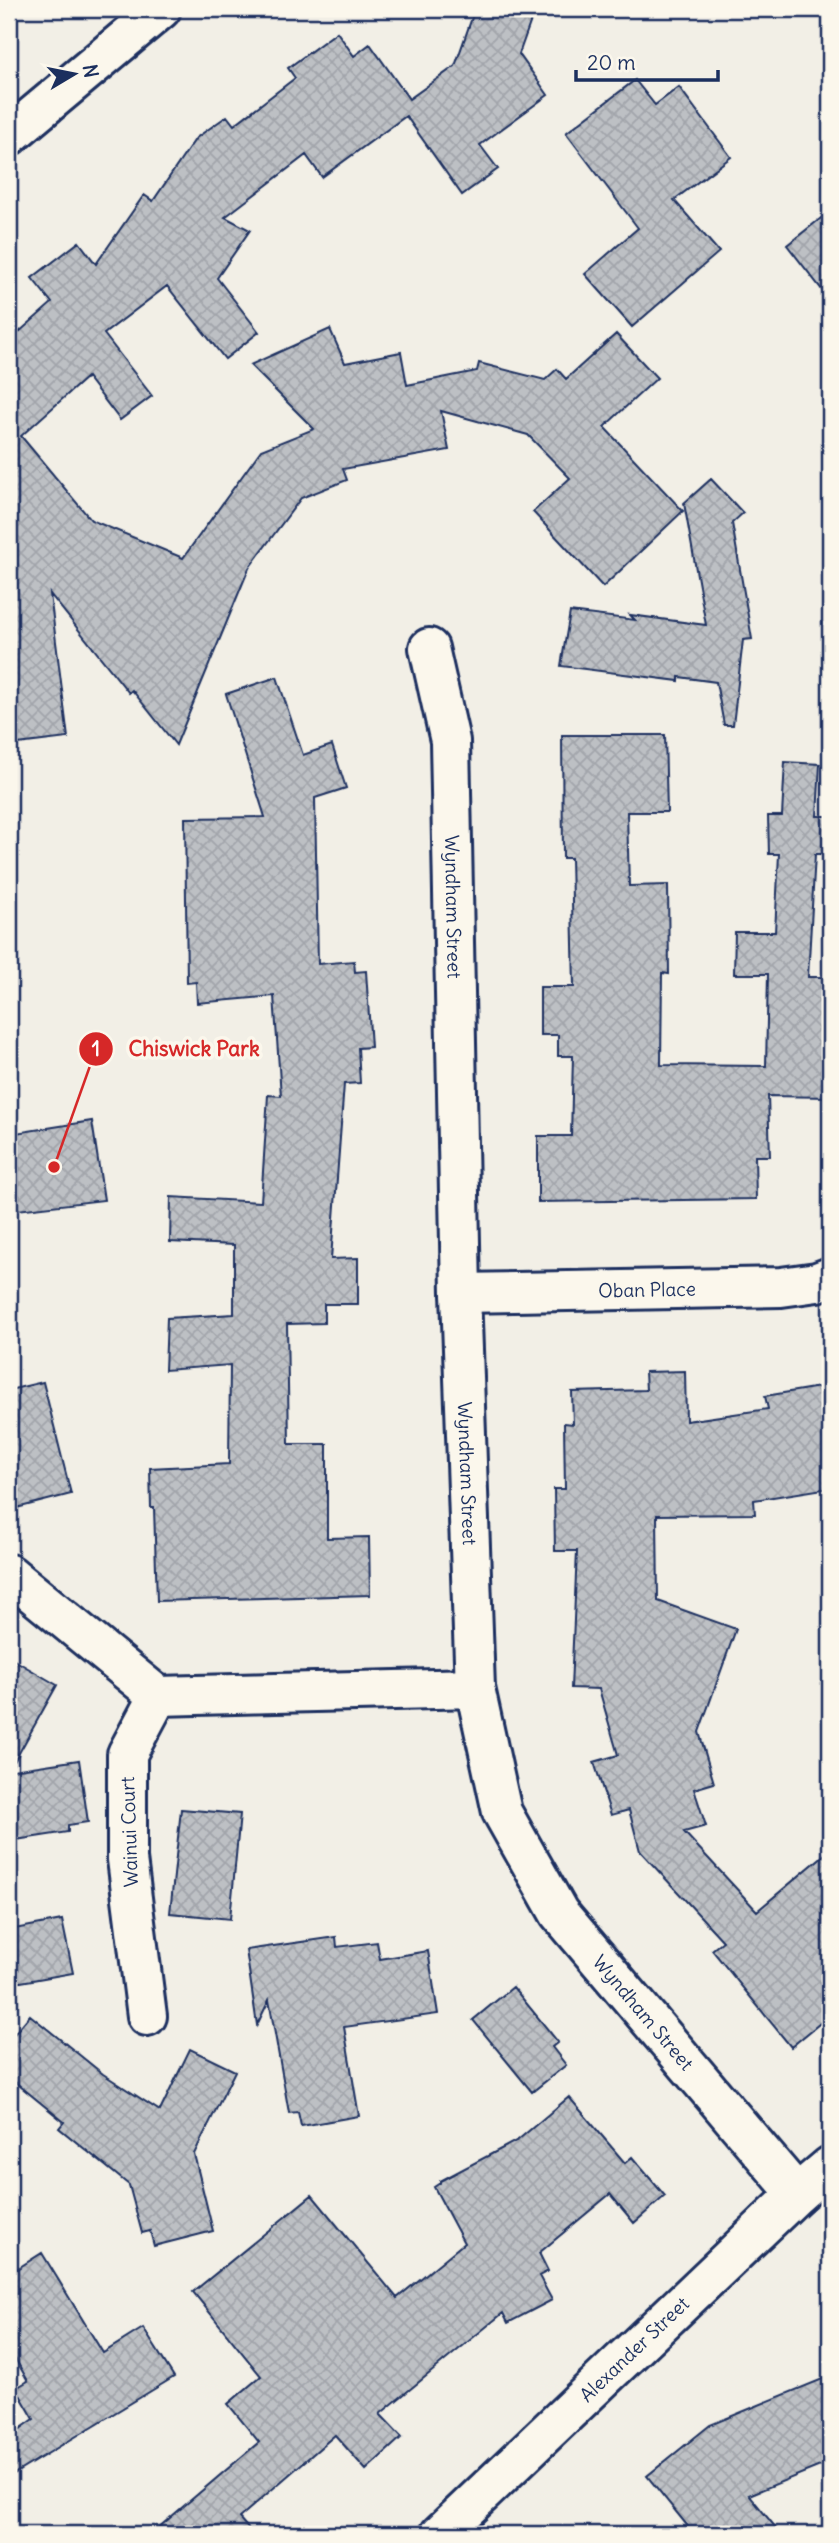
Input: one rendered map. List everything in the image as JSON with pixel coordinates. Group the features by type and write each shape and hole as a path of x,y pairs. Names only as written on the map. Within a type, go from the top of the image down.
{"street":[{"path":"9,136 161,9"},
{"name":"Wyndham Street","path":"429,648 450,741 461,1293 475,1688 502,1812 559,1913 797,2194"},
{"name":"Oban Place","path":"461,1293 781,1287 817,1282 830,1277"},
{"path":"9,1574 158,1696 475,1688"},
{"name":"Wainui Court","path":"147,2016 127,1859 127,1754 158,1696"},
{"name":"Alexander Street","path":"440,2534 797,2194 830,2166"}],"building":[{"path":"475,9 535,9 519,54 548,95 480,145 498,169 462,195 406,116 322,177 306,155 225,217 250,230 217,278 259,332 225,359 167,286 104,334 152,396 120,420 87,377 21,436 91,520 183,558 261,450 314,429 250,365 330,329 345,363 401,352 407,385 477,371 479,363 545,380 557,369 566,379 616,334 657,378 604,427 683,511 603,587 533,512 570,478 528,435 441,411 449,450 343,469 347,480 301,498 249,568 176,745 132,690 129,693 50,594 68,738 9,745 9,341 52,303 32,278 79,242 96,264 144,195 153,201 196,138 227,116 234,125 295,78 288,68 337,32 354,56 370,44 409,99 455,66"},
{"path":"635,80 655,105 679,87 731,157 674,200 719,252 632,327 585,274 638,228 566,133"},
{"path":"830,211 830,300 787,245"},
{"path":"711,479 743,513 732,523 752,639 743,640 733,725 724,725 716,682 679,677 679,681 561,666 570,612 635,620 630,615 706,625 684,503"},
{"path":"277,677 303,755 332,745 346,788 315,798 318,964 354,961 355,972 366,971 371,1047 358,1048 360,1083 344,1084 331,1259 358,1258 358,1304 324,1304 324,1323 287,1324 289,1444 327,1444 327,1538 369,1537 370,1595 157,1601 150,1468 229,1464 230,1365 165,1370 167,1318 234,1314 234,1245 170,1242 171,1197 261,1202 268,1095 281,1096 274,996 197,1003 196,982 187,983 185,818 265,817 226,694"},
{"path":"562,735 665,735 667,812 627,812 629,886 668,885 669,974 662,973 661,1065 766,1066 768,974 734,974 735,932 775,932 779,854 769,854 768,816 782,816 785,762 820,764 817,816 830,816 830,854 815,854 808,977 830,977 830,1097 768,1096 770,1156 755,1156 756,1199 538,1202 538,1136 571,1136 573,1056 558,1056 558,1035 540,1035 540,987 574,987 571,858 563,858"},
{"path":"92,1121 104,1200 9,1211 9,1134"},
{"path":"685,1371 686,1421 768,1409 765,1396 820,1387 830,1448 830,1488 754,1500 755,1514 657,1515 658,1601 736,1629 699,1732 714,1783 694,1789 706,1826 684,1832 757,1911 830,1850 830,2015 791,2047 712,1950 723,1941 640,1851 629,1810 611,1815 594,1762 618,1755 599,1689 571,1688 577,1551 555,1551 554,1489 565,1489 564,1423 573,1424 572,1392 646,1390 645,1372"},
{"path":"43,1382 71,1494 9,1510 9,1390"},
{"path":"9,1657 57,1685 9,1771"},
{"path":"79,1760 88,1822 68,1825 68,1832 9,1841 9,1778 12,1777 12,1770"},
{"path":"181,1809 240,1814 230,1919 170,1913"},
{"path":"62,1920 73,1973 9,1984 9,1930"},
{"path":"336,1937 337,1947 377,1942 380,1959 428,1951 438,2014 344,2027 359,2116 301,2126 298,2112 289,2113 269,2000 257,2025 246,1950"},
{"path":"513,1987 558,2042 552,2047 566,2065 532,2092 473,2020"},
{"path":"30,2015 103,2074 160,2111 190,2049 235,2071 194,2154 213,2231 154,2246 150,2231 142,2233 129,2185 59,2128 64,2122 9,2077 9,2040"},
{"path":"569,2097 625,2163 632,2157 665,2196 634,2223 610,2194 539,2253 548,2271 539,2276 552,2300 508,2323 503,2313 380,2414 402,2437 366,2470 335,2435 239,2518 253,2534 151,2534 259,2442 228,2404 261,2376 193,2292 312,2195 397,2298 464,2243 434,2187 440,2181 518,2140"},
{"path":"42,2253 103,2353 143,2328 174,2377 9,2477 9,2437 34,2419 16,2388 28,2381 9,2348 9,2274"},
{"path":"830,2376 830,2462 749,2495 781,2534 694,2534 647,2476 710,2425"}],"place":[{"name":"Chiswick Park","path":"54,1167"}]}
